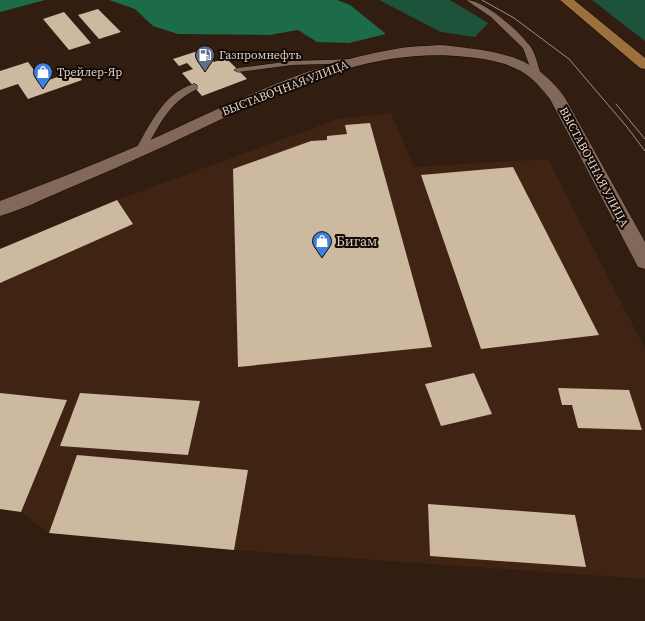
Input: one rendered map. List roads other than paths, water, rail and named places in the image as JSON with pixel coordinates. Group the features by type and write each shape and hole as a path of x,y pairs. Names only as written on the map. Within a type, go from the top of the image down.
{"main road":[{"path":"566,0 645,65"}],"street":[{"name":"ВЫСТАВОЧНАЯ УЛИЦА","path":"0,209 140,151 240,104 314,74 356,61 404,52 450,48 505,59 537,75 557,98 645,261"}],"lane":[{"path":"469,0 494,16 527,47 537,75"},
{"path":"238,70 292,63 356,61"},
{"path":"140,151 163,110 180,92 194,87"}],"tram line":[{"path":"482,0 514,18 569,59 627,127 645,151"},
{"path":"616,104 645,139"}],"place":[{"name":"Газпромнефть","path":"205,72"},
{"name":"Трейлер-Яр","path":"43,89"},
{"name":"Бигам","path":"322,258"}]}
